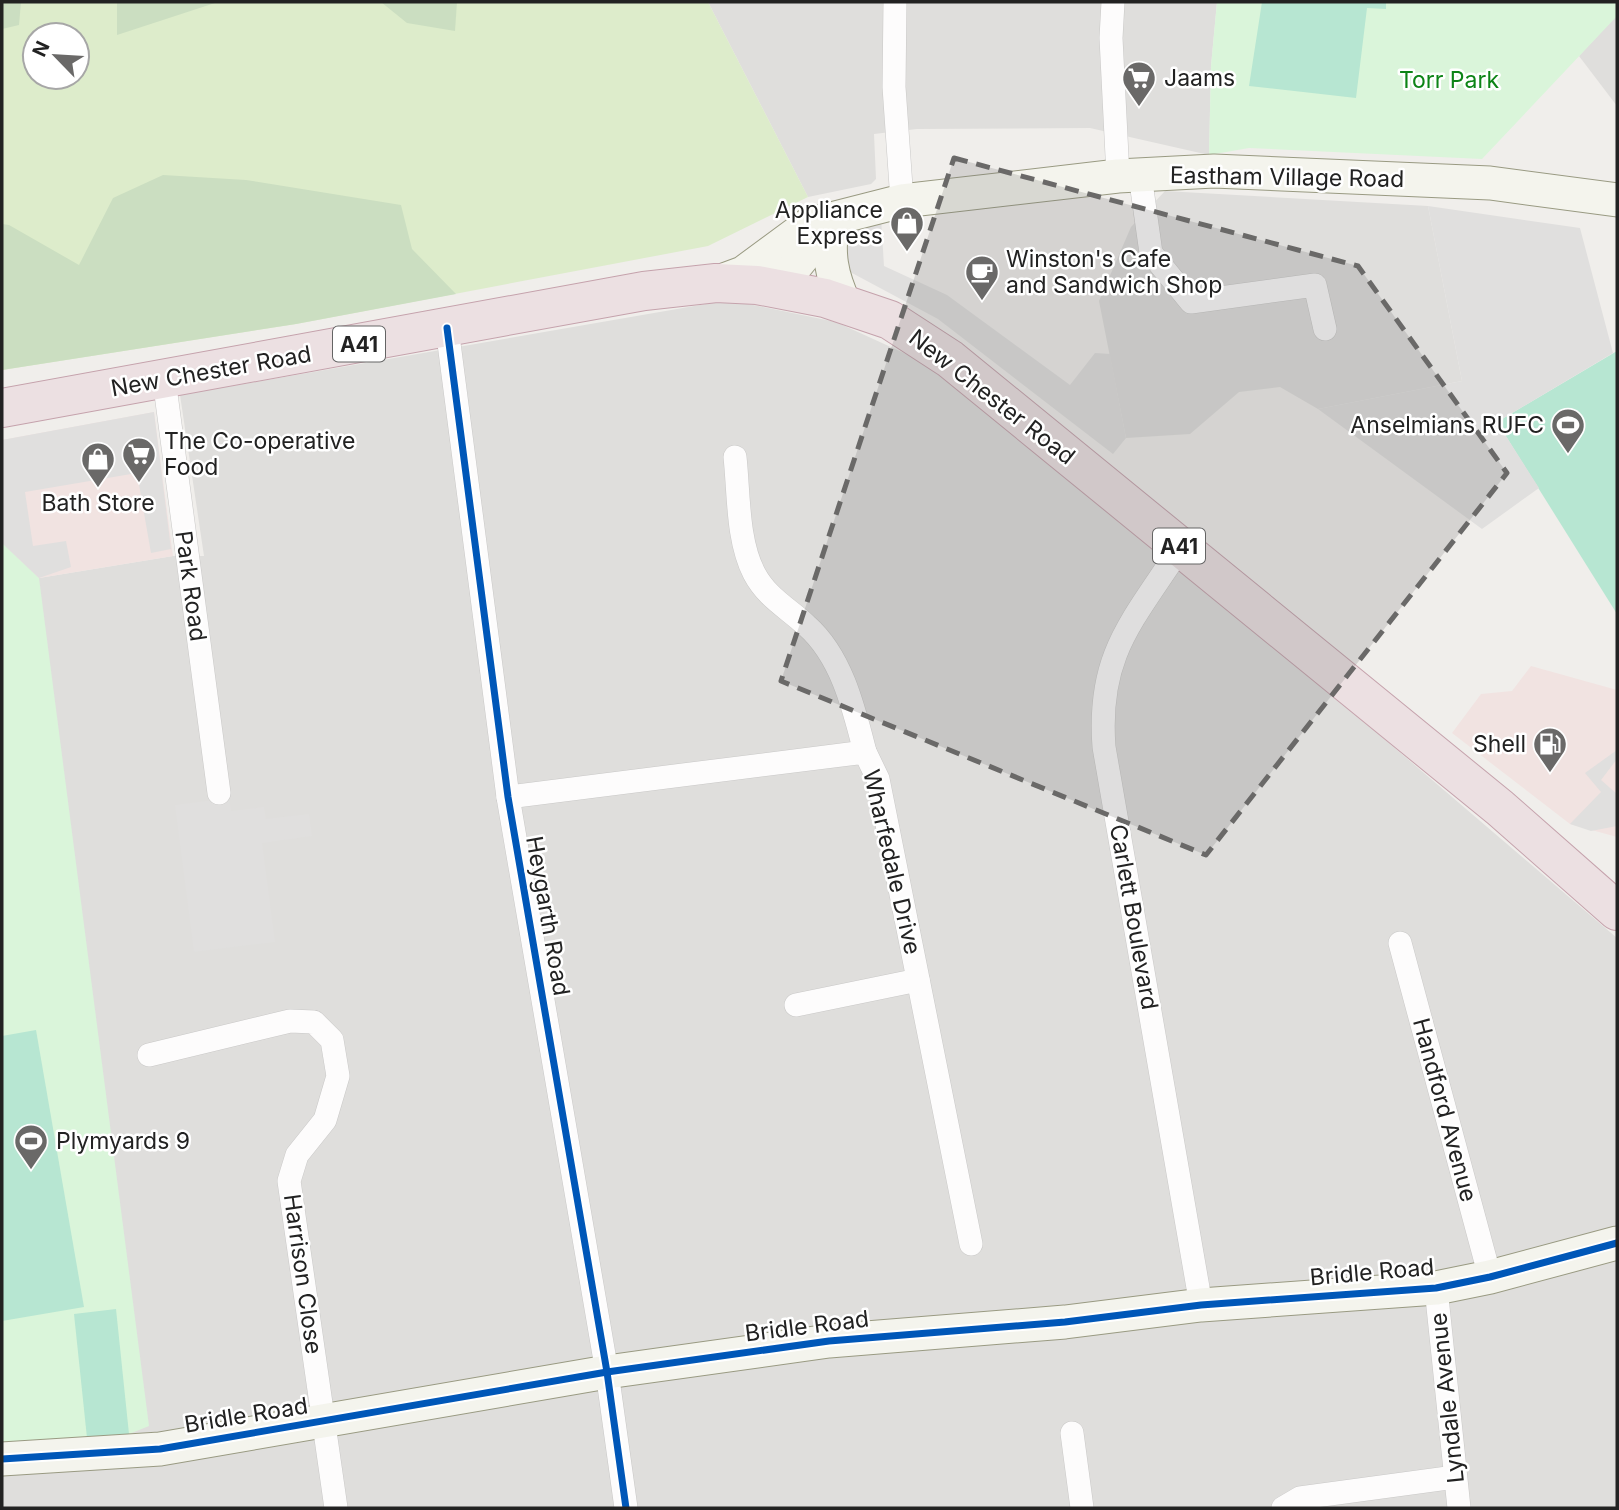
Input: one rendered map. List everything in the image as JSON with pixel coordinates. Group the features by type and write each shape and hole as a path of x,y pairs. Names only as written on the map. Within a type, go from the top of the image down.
{"highway":[{"name":"New Chester Road","path":"2,408 644,291 716,283 773,288 845,305 890,320 950,359 1500,808 1617,911"},
{"name":"New Chester Road","path":"1500,808 1617,877"}],"street":[{"path":"895,2 894,87 902,201"},
{"path":"1113,2 1111,38 1129,175 1151,253 1191,302 1315,285 1325,329"},
{"name":"Eastham Village Road","path":"716,283 743,273 808,225 902,201 1129,175 1214,170 1490,183 1617,200"},
{"path":"773,288 789,274 833,220"},
{"path":"833,220 829,259 833,279 845,305"},
{"name":"Heygarth Road","path":"447,328 508,797 607,1372 626,1508"},
{"name":"Park Road","path":"164,379 219,793"},
{"path":"734,457 746,556 771,599 809,627 838,668 865,752"},
{"name":"Carlett Boulevard","path":"1180,548 1115,649 1105,680 1102,711 1107,761 1201,1304"},
{"name":"Wharfedale Drive","path":"508,797 865,752 878,779 971,1244"},
{"name":"Handford Avenue","path":"1400,943 1490,1277"},
{"path":"796,1005 918,980"},
{"name":"Harrison Close","path":"149,1055 290,1021 314,1022 332,1040 338,1076 325,1120 297,1155 289,1181 336,1508"},
{"name":"Bridle Road","path":"2,1459 160,1448 607,1372 829,1341 1065,1322 1201,1304 1436,1288 1490,1277 1617,1243"},
{"name":"Lyndale Avenue","path":"1436,1288 1459,1508"},
{"path":"1072,1433 1082,1508"},
{"path":"1283,1508 1300,1498 1455,1477"}],"highlighted area":[{"path":"954,158 1358,266 1507,473 1206,855 781,681"}],"shaded area":[{"path":"708,2 1217,2 1211,66 1209,155 1090,128 917,129 874,134 876,179 871,184 808,197"},
{"path":"1617,15 1617,106 1579,56"},
{"path":"1165,191 1428,206 1462,381 1318,409 1280,387 1239,392 1190,434 1126,438 1099,301 1131,227"},
{"path":"1428,206 1580,228 1613,353 1497,422 1539,488 1482,529 1318,409 1462,381"},
{"path":"881,218 884,266 947,295 1070,385 1095,353 1110,354 1126,438 1113,454 938,319 852,273 839,261 840,242 850,226"},
{"path":"729,300 836,322 939,369 1355,714 1617,938 1617,1508 2,1508 2,543 39,578 173,556 204,556 180,395"},
{"path":"154,412 173,556 39,578 2,543 2,440"},
{"path":"154,412 171,549 151,553 137,473 25,492 33,546 66,541 71,567 39,578 2,543 2,440"},
{"path":"1531,666 1617,690 1617,837 1570,824 1452,733 1481,694 1512,691"},
{"path":"1617,750 1617,759 1601,780 1617,794 1617,826 1591,831 1570,824 1601,792 1585,773"},
{"path":"229,798 231,811 264,807 266,819 309,814 312,836 262,843 275,942 194,952 175,805"}],"green space":[{"path":"2,2 708,2 808,197 708,246 296,324 2,370"},
{"path":"2,2 21,2 19,25 2,29"},
{"path":"117,2 218,2 117,35"},
{"path":"381,2 457,2 455,31 407,23"},
{"name":"Torr Park","path":"1217,2 1617,2 1617,16 1482,159 1249,148 1209,155 1211,66"},
{"path":"1262,2 1386,2 1386,9 1367,8 1356,98 1249,86"},
{"path":"163,175 246,180 401,205 412,249 456,294 296,324 2,370 2,224 9,225 79,265 113,198"},
{"name":"Anselmians RUFC","path":"1617,351 1617,614 1497,422"},
{"path":"2,543 39,578 149,1426 129,1434 2,1442"},
{"name":"Plymyards 9","path":"36,1030 84,1307 2,1321 2,1036"},
{"path":"116,1309 129,1434 87,1438 74,1314"}],"cycle path":[{"path":"447,328 508,797 607,1372 626,1508"},
{"path":"2,1459 160,1449 607,1372 829,1341 1065,1322 1201,1305 1436,1288 1490,1277 1617,1243"}],"place":[{"name":"Jaams","path":"1139,108"},
{"name":"Appliance Express","path":"907,253"},
{"name":"Winston's Cafe and Sandwich Shop","path":"982,302"},
{"name":"Anselmians RUFC","path":"1568,455"},
{"name":"The Co-operative Food","path":"139,484"},
{"name":"Bath Store","path":"98,489"},
{"name":"Shell","path":"1550,774"},
{"name":"Plymyards 9","path":"31,1171"}]}
